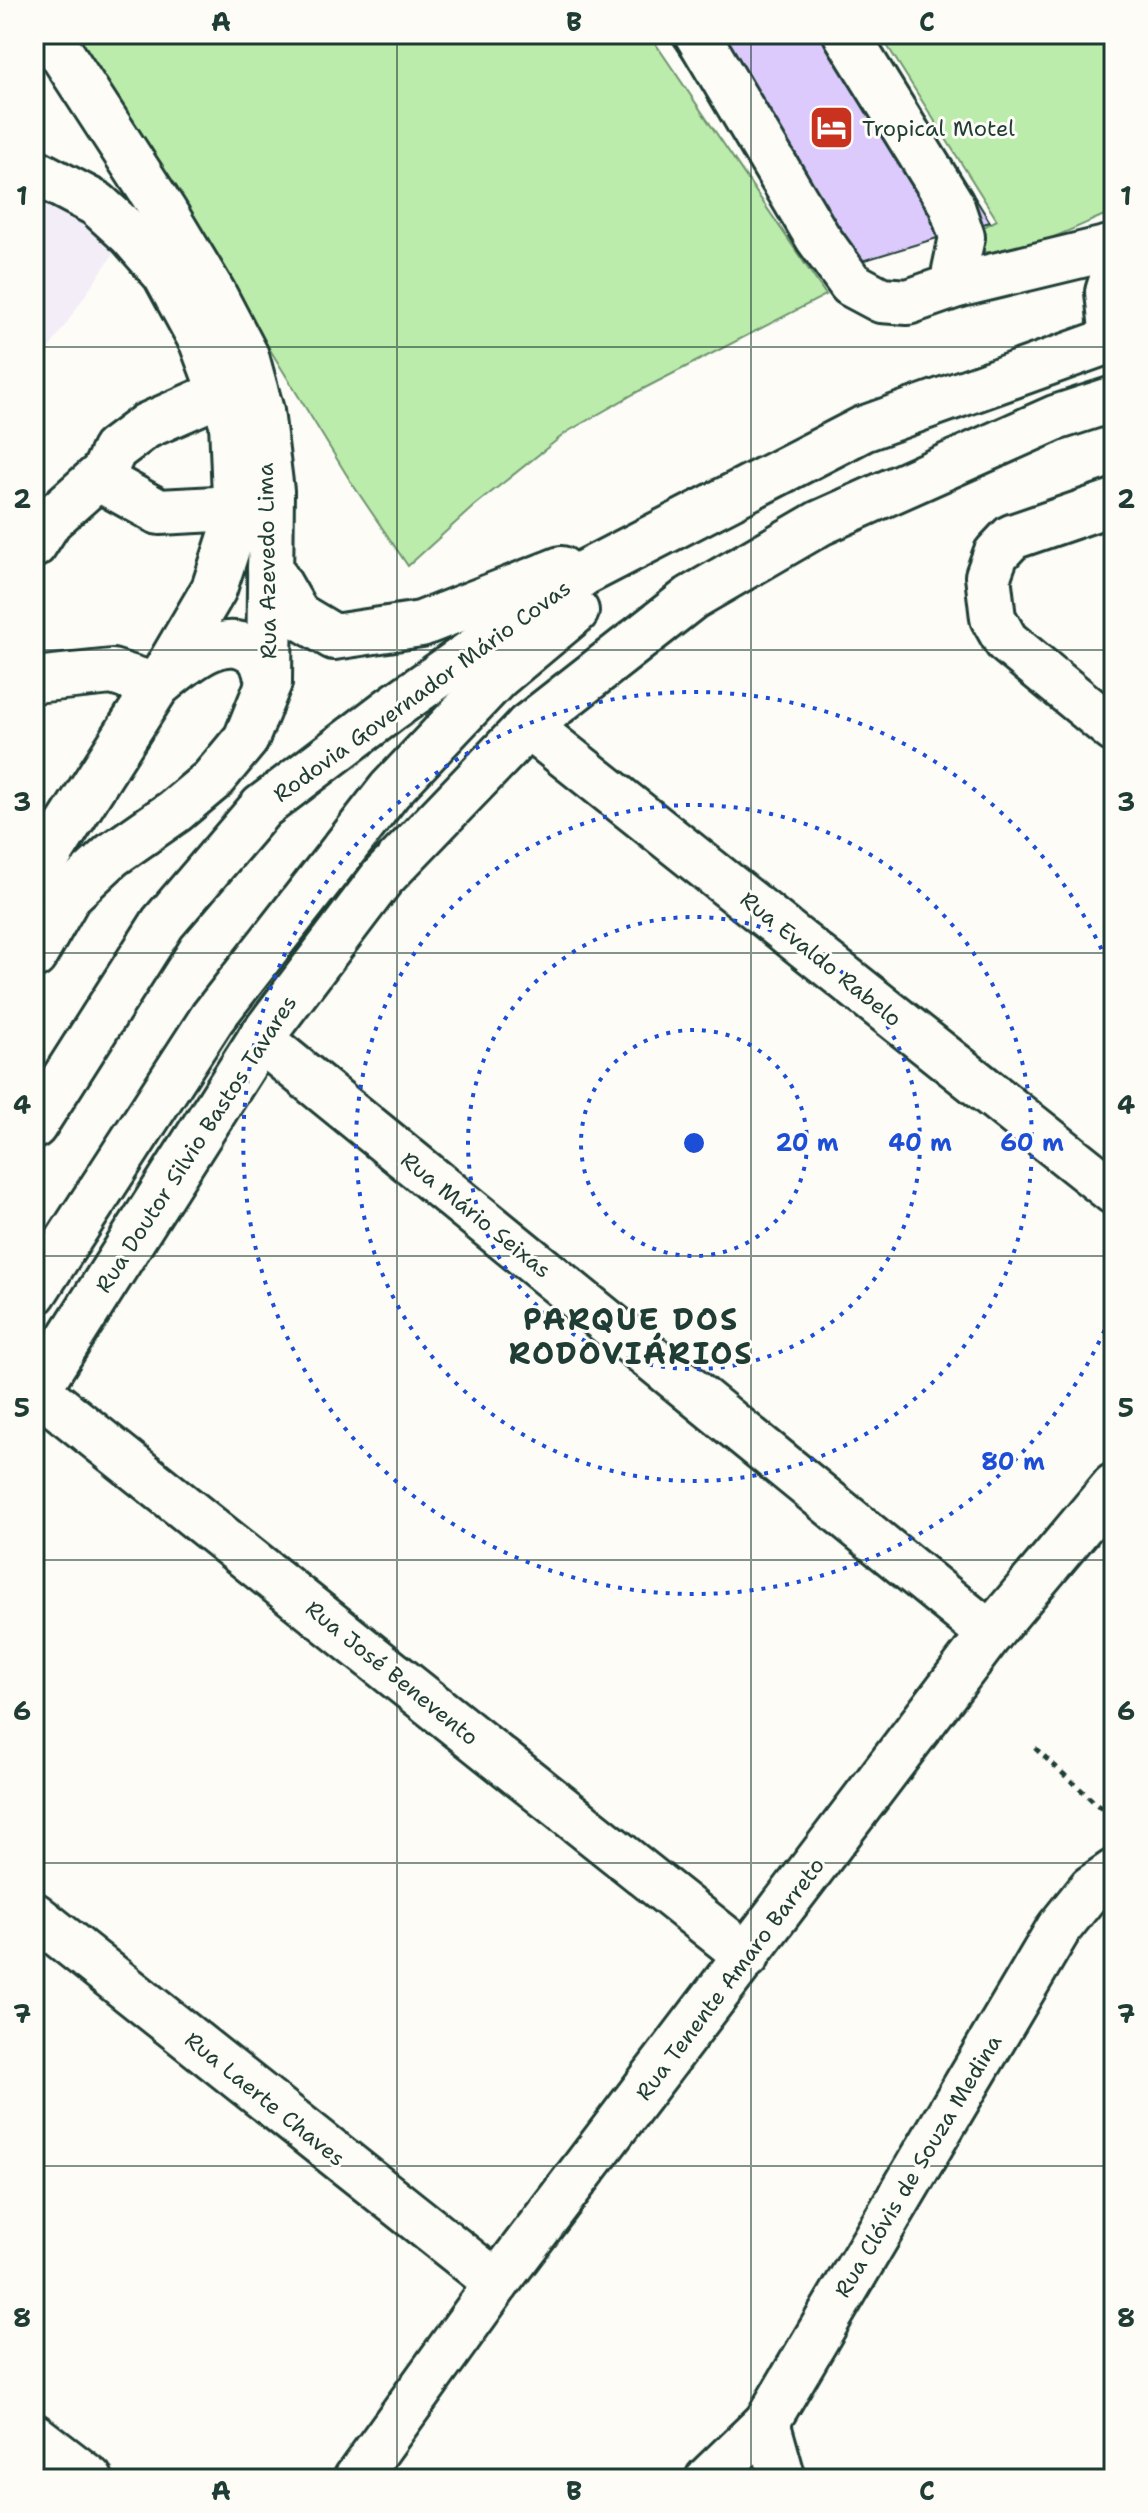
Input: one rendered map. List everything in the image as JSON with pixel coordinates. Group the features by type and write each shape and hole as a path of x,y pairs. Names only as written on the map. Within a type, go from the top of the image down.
{"main road":[{"name":"Rua Azevedo Lima","path":"34,956 69,895 112,855 175,811 212,780 246,739 269,682 271,491 261,411 246,356 165,213 49,34"},
{"path":"697,34 818,238 851,284 881,300 908,302 957,285 1114,247"},
{"path":"846,34 951,204 962,237 955,270 957,285"},
{"name":"Rua Azevedo Lima","path":"34,171 97,204 131,235 165,274 202,342 232,422 236,508 236,521 214,589 157,686 34,879"},
{"path":"34,206 50,203 97,204"},
{"path":"1114,273 1108,292 1114,339"},
{"name":"Rodovia Governador Mário Covas","path":"34,1126 163,923 262,807 391,709 584,573 863,429 1114,339"},
{"path":"34,545 50,520 104,472 114,450 146,426 221,393"},
{"name":"Rua Doutor Silvio Bastos Tavares","path":"35,1393 260,1039 382,878 528,726 691,598 820,523 1055,418 1114,399"},
{"path":"104,472 112,486 159,512 236,508"},
{"path":"1114,502 1012,537 996,554 988,576 993,618 1006,641 1096,692 1114,730"},
{"path":"270,568 297,615 334,637 421,624 675,527"},
{"name":"Rodovia Governador Mário Covas","path":"34,1293 212,1018 390,790 497,677 675,527"},
{"path":"34,680 112,672 157,686 185,662 213,646 241,645 261,659 269,682"},
{"name":"Rua Evaldo Rabelo","path":"528,726 1114,1192"},
{"name":"Rua Mário Seixas","path":"260,1039 990,1634"},
{"name":"Rua José Benevento","path":"35,1393 747,1956"},
{"name":"Rua Tenente Amaro Barreto","path":"356,2479 497,2283 990,1634 1114,1486"},
{"name":"Rua Clóvis de Souza Medina","path":"708,2479 767,2422 1059,1928 1091,1888 1114,1872"},
{"name":"Rua Laerte Chaves","path":"34,1915 497,2283"},
{"path":"767,2422 783,2479"},
{"path":"34,2436 90,2479"}],"path":[{"path":"1035,1748 1114,1820"}],"shaded area":[{"path":"34,200 122,241 34,371"}],"green space":[{"path":"67,34 649,34 826,295 639,391 567,432 474,506 408,566 351,482 234,291"},
{"path":"880,34 1114,34 1114,211 1029,246 1011,251 979,251 974,232 997,220"}],"building":[{"name":"Tropical Motel","path":"667,34 873,34 990,222 829,271"}],"place":[{"name":"Tropical Motel","path":"831,128"}],"district":[{"name":"PARQUE DOS RODOVIÁRIOS","path":"631,1336"}]}
